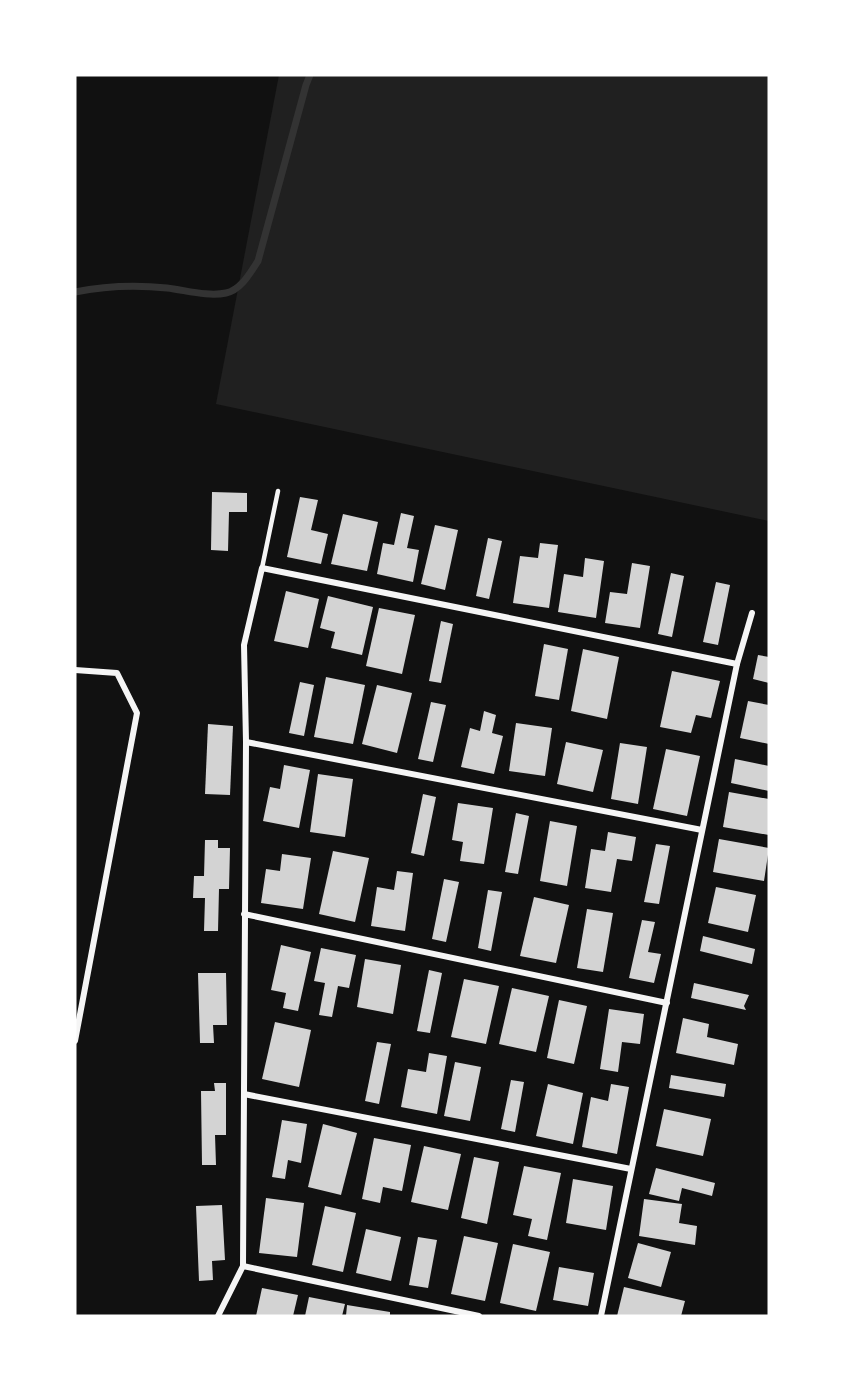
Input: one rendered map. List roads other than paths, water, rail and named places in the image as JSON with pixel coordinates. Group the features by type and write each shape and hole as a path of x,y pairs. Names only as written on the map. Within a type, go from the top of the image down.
{"street":[{"path":"218,1316 243,1266 246,742 244,645 261,568 738,664"},
{"path":"601,1316 702,831 738,664 752,613"},
{"path":"75,669 117,673 137,712 75,1041"},
{"path":"246,742 702,831"},
{"path":"244,914 667,1003"},
{"path":"244,1094 632,1169"},
{"path":"243,1266 479,1316"}],"lane":[{"path":"261,568 278,491"}],"waterway":[{"path":"75,292 109,287 144,287 219,294 241,285 258,261 310,75"}]}
